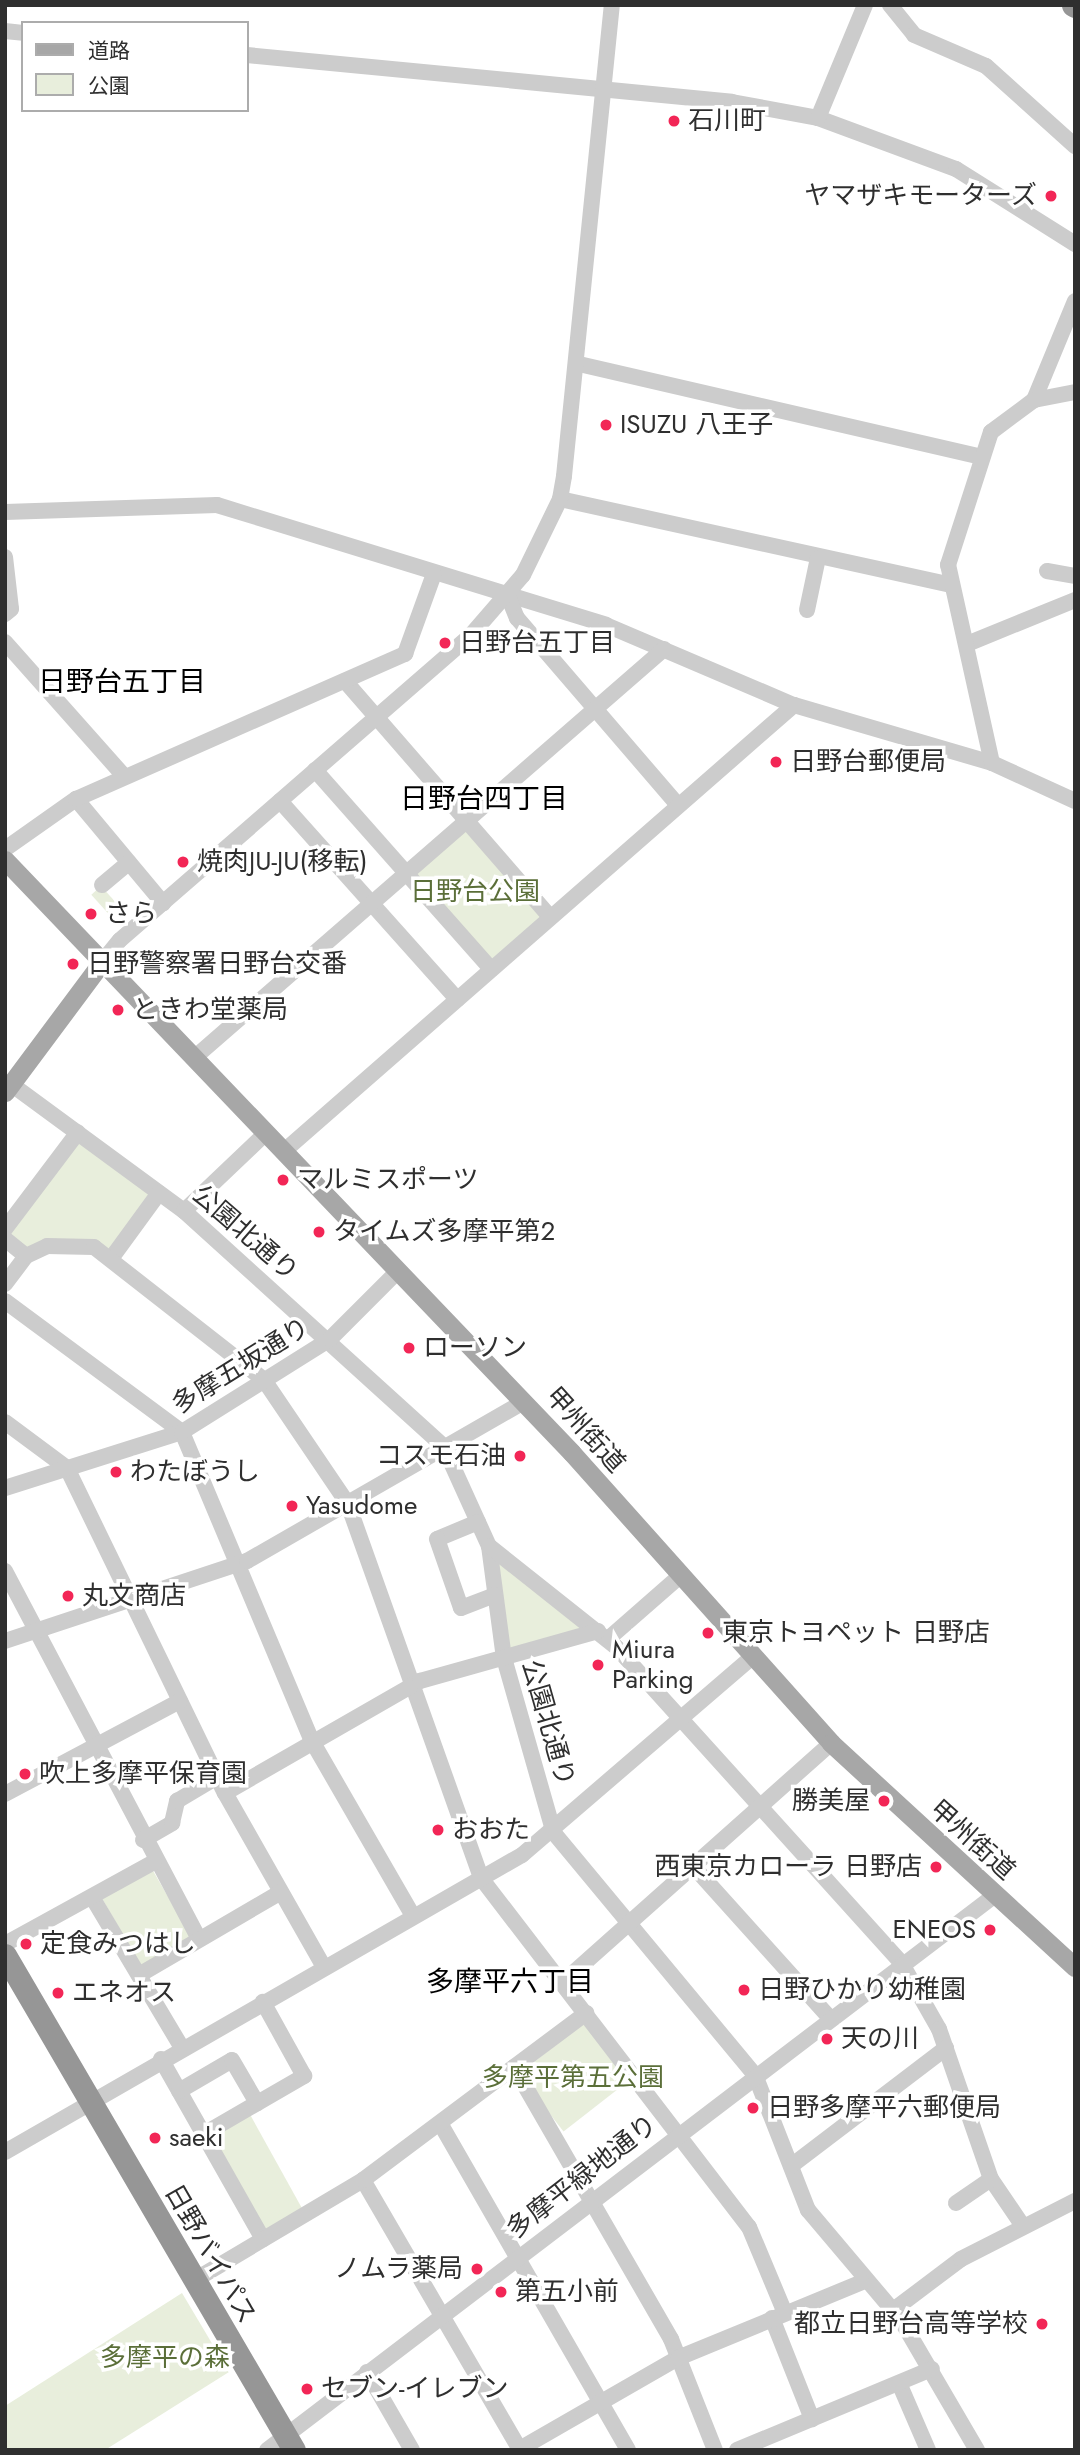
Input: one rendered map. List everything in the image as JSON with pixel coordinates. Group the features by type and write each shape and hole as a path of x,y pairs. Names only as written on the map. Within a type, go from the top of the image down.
{"highway":[{"name":"日野バイパス","path":"5,1955 193,2281 284,2446"}],"main road":[{"name":"甲州街道","path":"5,860 523,1402 831,1744 995,1895 1072,1960"},
{"path":"8,1088 102,962"}],"street":[{"path":"102,962 163,902 375,719 508,596 560,499 579,364 612,5"},
{"path":"818,118 865,5"},
{"path":"890,5 914,35 986,66 1075,146"},
{"path":"248,55 603,92 732,102 818,118 956,169 1075,244"},
{"path":"1034,400 1075,301"},
{"path":"579,364 982,457"},
{"path":"992,764 967,644 950,584 948,565 991,432 1034,400 1075,392"},
{"path":"560,499 818,558 950,584"},
{"path":"5,512 217,505 508,596 664,649 794,705 992,764 1075,801"},
{"path":"5,557 11,609 5,614"},
{"path":"807,610 818,558"},
{"path":"1046,571 1075,576"},
{"path":"5,849 76,799 345,681 413,647 434,574"},
{"path":"508,596 517,618 678,805"},
{"path":"967,644 1075,600"},
{"path":"5,642 124,776"},
{"path":"194,1058 664,649"},
{"path":"345,681 375,719 550,917"},
{"path":"284,1152 794,705"},
{"path":"316,770 491,969"},
{"path":"76,799 163,902"},
{"path":"280,801 457,999"},
{"path":"102,885 129,862"},
{"name":"公園北通り","path":"8,1088 78,1132 184,1212 330,1339 444,1447 489,1546 503,1658 554,1833 755,2076 807,2210 844,2246 863,2282 892,2311 932,2369 977,2450"},
{"path":"5,1229 78,1132"},
{"path":"184,1212 265,1133"},
{"path":"113,1256 159,1193"},
{"path":"5,1239 26,1256"},
{"path":"5,1284 26,1256 71,1242 113,1256 264,1380 348,1504 481,1878 748,2227 812,2419"},
{"name":"多摩五坂通り","path":"5,1488 182,1432 330,1339 398,1271"},
{"path":"5,1301 182,1432 312,1741 413,1916"},
{"path":"5,1641 238,1565 523,1402"},
{"path":"5,1422 67,1468 225,1793 324,1967"},
{"path":"478,1522 437,1539 461,1608 495,1595"},
{"path":"489,1546 603,1635 902,1964 946,2048 991,2179 1023,2226"},
{"path":"5,1571 155,1862 199,1939"},
{"path":"225,1793 413,1684 503,1658 603,1635 681,1575"},
{"path":"5,2152 88,2101 481,1878 554,1833 753,1656"},
{"path":"5,1794 94,1744 180,1701"},
{"path":"563,1982 831,1744"},
{"path":"144,1840 172,1823 177,1801 217,1777"},
{"path":"5,1944 155,1862"},
{"path":"694,1866 830,2018"},
{"path":"139,1975 281,1892"},
{"name":"多摩平緑地通り","path":"284,2446 367,2372 995,1895"},
{"path":"92,1897 182,2048"},
{"path":"204,2134 304,2076 263,2002"},
{"path":"193,2281 363,2180 586,2013"},
{"path":"791,2166 946,2048"},
{"path":"161,2059 263,2239"},
{"path":"180,2091 232,2060 257,2103"},
{"path":"514,2067 678,2358 715,2450"},
{"path":"440,2123 628,2450"},
{"path":"956,2203 991,2179"},
{"path":"363,2180 519,2450 678,2358 863,2282"},
{"path":"892,2311 961,2259 1075,2201"},
{"path":"737,2450 932,2369"},
{"path":"367,2372 412,2450"},
{"path":"900,2382 928,2450"}],"green space":[{"name":"日野台公園","path":"465,821 546,914 486,966 405,873"},
{"path":"101,886 129,917 119,926 91,895"},
{"path":"78,1132 159,1193 113,1256 94,1247 26,1256 5,1239"},
{"path":"496,1555 585,1628 509,1650"},
{"path":"152,1869 191,1937 141,1966 102,1898"},
{"name":"多摩平第五公園","path":"584,2023 629,2081 564,2132 519,2074"},
{"path":"247,2109 305,2214 261,2238 203,2133"},
{"name":"多摩平の森","path":"182,2293 229,2372 105,2450 5,2450 5,2406"}],"place":[{"name":"石川町","path":"674,121"},
{"name":"ヤマザキモーターズ","path":"1051,196"},
{"name":"ISUZU 八王子","path":"606,425"},
{"name":"日野台五丁目","path":"445,643"},
{"name":"日野台郵便局","path":"776,762"},
{"name":"焼肉JU-JU(移転)","path":"183,862"},
{"name":"さら","path":"91,914"},
{"name":"日野警察署日野台交番","path":"73,964"},
{"name":"ときわ堂薬局","path":"118,1010"},
{"name":"マルミスポーツ","path":"283,1180"},
{"name":"タイムズ多摩平第2","path":"319,1232"},
{"name":"ローソン","path":"409,1348"},
{"name":"コスモ石油","path":"520,1456"},
{"name":"わたぼうし","path":"116,1472"},
{"name":"Yasudome","path":"292,1506"},
{"name":"丸文商店","path":"68,1596"},
{"name":"東京トヨペット 日野店","path":"708,1633"},
{"name":"Miura Parking","path":"598,1665"},
{"name":"吹上多摩平保育園","path":"25,1774"},
{"name":"勝美屋","path":"884,1801"},
{"name":"おおた","path":"438,1830"},
{"name":"西東京カローラ 日野店","path":"936,1867"},
{"name":"ENEOS","path":"990,1930"},
{"name":"定食みつはし","path":"26,1944"},
{"name":"日野ひかり幼稚園","path":"744,1990"},
{"name":"エネオス","path":"58,1993"},
{"name":"天の川","path":"827,2039"},
{"name":"日野多摩平六郵便局","path":"753,2108"},
{"name":"saeki","path":"155,2138"},
{"name":"ノムラ薬局","path":"477,2269"},
{"name":"第五小前","path":"501,2292"},
{"name":"都立日野台高等学校","path":"1042,2324"},
{"name":"セブン-イレブン","path":"307,2389"}],"district":[{"name":"日野台五丁目","path":"122,682"},
{"name":"日野台四丁目","path":"484,799"},
{"name":"多摩平六丁目","path":"510,1982"}]}
